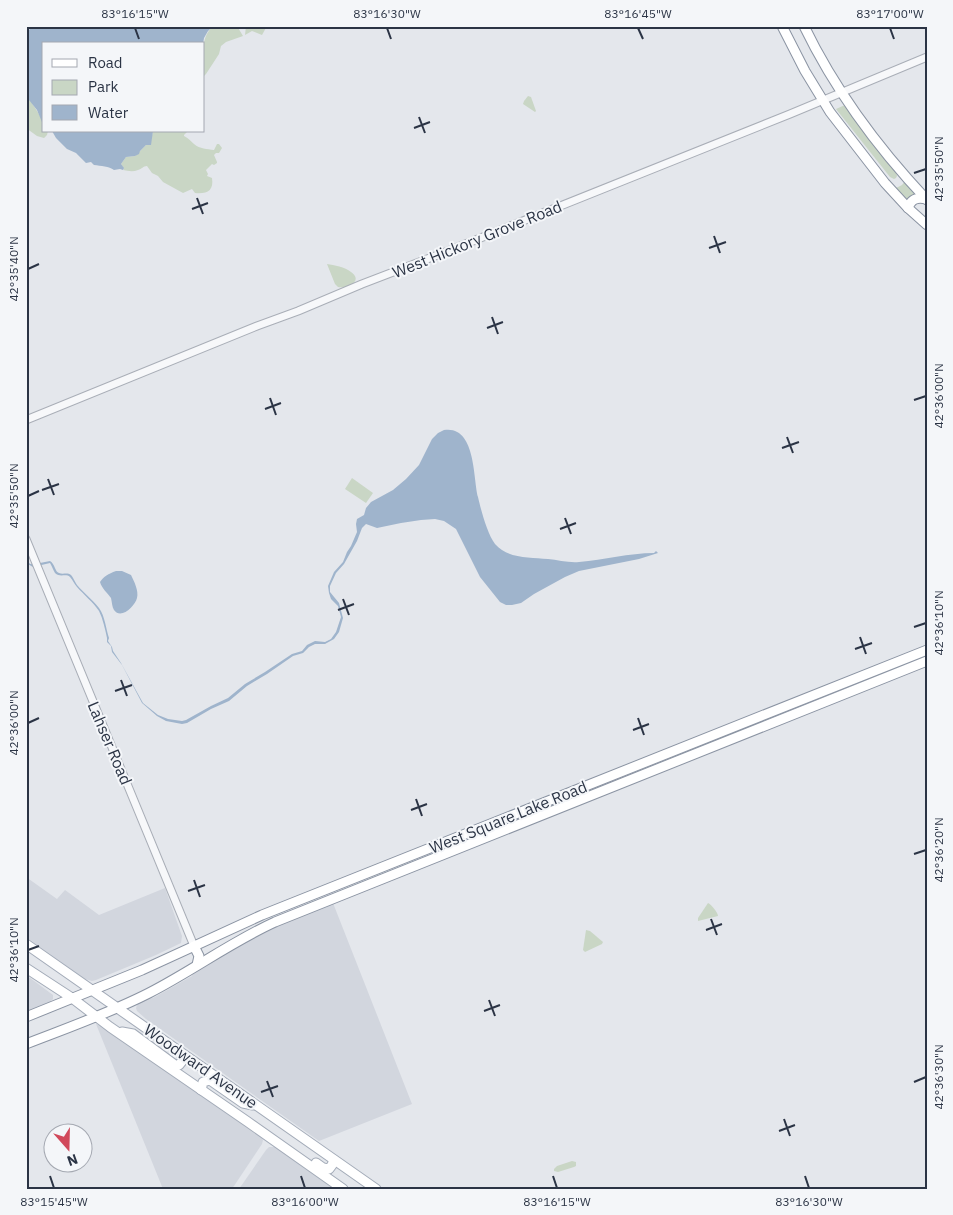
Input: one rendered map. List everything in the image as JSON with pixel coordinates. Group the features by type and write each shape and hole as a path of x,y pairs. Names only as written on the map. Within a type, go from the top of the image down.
{"main road":[{"path":"782,26 822,100 854,144 908,208 927,225"},
{"path":"804,26 841,92 880,147 926,199"},
{"path":"885,182 897,181 902,173"},
{"path":"908,208 913,200 917,198 926,199"},
{"name":"West Square Lake Road","path":"26,1017 142,970 271,912 927,650"},
{"name":"West Square Lake Road","path":"26,1044 117,1008 150,992 254,932 275,922 927,662"},
{"name":"Woodward Avenue","path":"26,944 376,1189"},
{"path":"194,946 199,956 197,965"},
{"path":"26,951 42,962 55,964"},
{"name":"Woodward Avenue","path":"26,968 72,998 116,1031 343,1189"},
{"path":"116,1031 133,1034 176,1065 179,1065 183,1060 181,1053"},
{"path":"201,1090 203,1082 210,1080 243,1103 258,1106"},
{"path":"271,1138 282,1139 322,1168 329,1169 334,1160"}],"street":[{"name":"West Hickory Grove Road","path":"26,420 927,57"},
{"name":"Lahser Road","path":"26,539 194,946"}],"shaded area":[{"path":"26,877 57,899 65,890 99,915 165,888 182,936 181,943 96,980 85,979 26,937"},
{"path":"333,903 412,1104 319,1141 146,1019 136,1008 138,1003 153,998 192,976 193,973 253,937"},
{"path":"26,975 53,995 53,999 26,1012"},
{"path":"96,1024 261,1137 263,1140 262,1144 231,1189 163,1189"},
{"path":"269,1147 275,1147 334,1189 239,1189"}],"green space":[{"path":"213,26 237,26 243,36 226,42 221,46 219,54 205,75 204,42"},
{"path":"246,26 267,26 262,35 252,31 245,35"},
{"path":"26,93 40,116 42,132 48,132 47,135 44,138 37,136 26,128"},
{"path":"528,96 531,97 535,112 523,104"},
{"path":"845,105 896,171 896,178 890,177 836,109"},
{"path":"153,132 187,132 184,136 196,146 214,150 217,144 219,144 222,148 219,153 214,155 217,163 212,164 206,170 207,176 212,178 211,189 203,193 195,193 192,189 183,193 163,182 147,166 134,171 123,170 121,164 126,157 135,156 146,145 150,145"},
{"path":"905,181 917,194 908,200 896,188"},
{"path":"327,264 349,270 356,278 353,284 338,287"},
{"path":"352,478 373,493 366,503 345,489"},
{"path":"708,903 718,916 698,921 698,918"},
{"path":"586,930 603,942 585,952 583,950"},
{"path":"572,1161 576,1162 576,1166 558,1172 554,1171 557,1166"}],"water":[{"path":"33,26 213,26 208,31 203,42 42,42 42,122 26,93 26,33"},
{"path":"53,132 153,132 151,145 146,145 135,156 126,157 121,164 124,168 123,170 114,170 94,165 91,162 86,163 56,138"},
{"path":"444,430 454,431 462,436 468,444 483,515 492,539 500,549 513,555 575,562 654,553 656,551 658,553 639,559 579,571 534,594 521,603 506,605 500,602 480,577 456,529 444,521 435,519 421,520 377,528 366,524 330,586 330,592 339,603 343,618 339,632 334,639 325,644 315,644 309,647 303,653 293,656 247,686 229,701 182,724 166,721 157,716 142,703 122,665 107,642 104,624 99,611 70,577 57,574 54,572 50,563 33,567 26,563 26,559 30,564 50,561 60,574 71,575 77,585 101,611 109,638 108,641 112,647 113,651 121,663 143,703 158,715 168,719 186,720 228,698 245,684 292,654 302,651 307,645 315,641 325,642 331,639 336,632 341,617 338,606 331,599 328,586 334,572 343,562 351,546 357,532 357,519 364,515 366,508 371,502 393,490 406,479 419,465 432,439"},
{"path":"122,571 131,575 136,586 137,598 134,605 124,613 117,613 114,610 111,598 100,582 106,575"}]}
